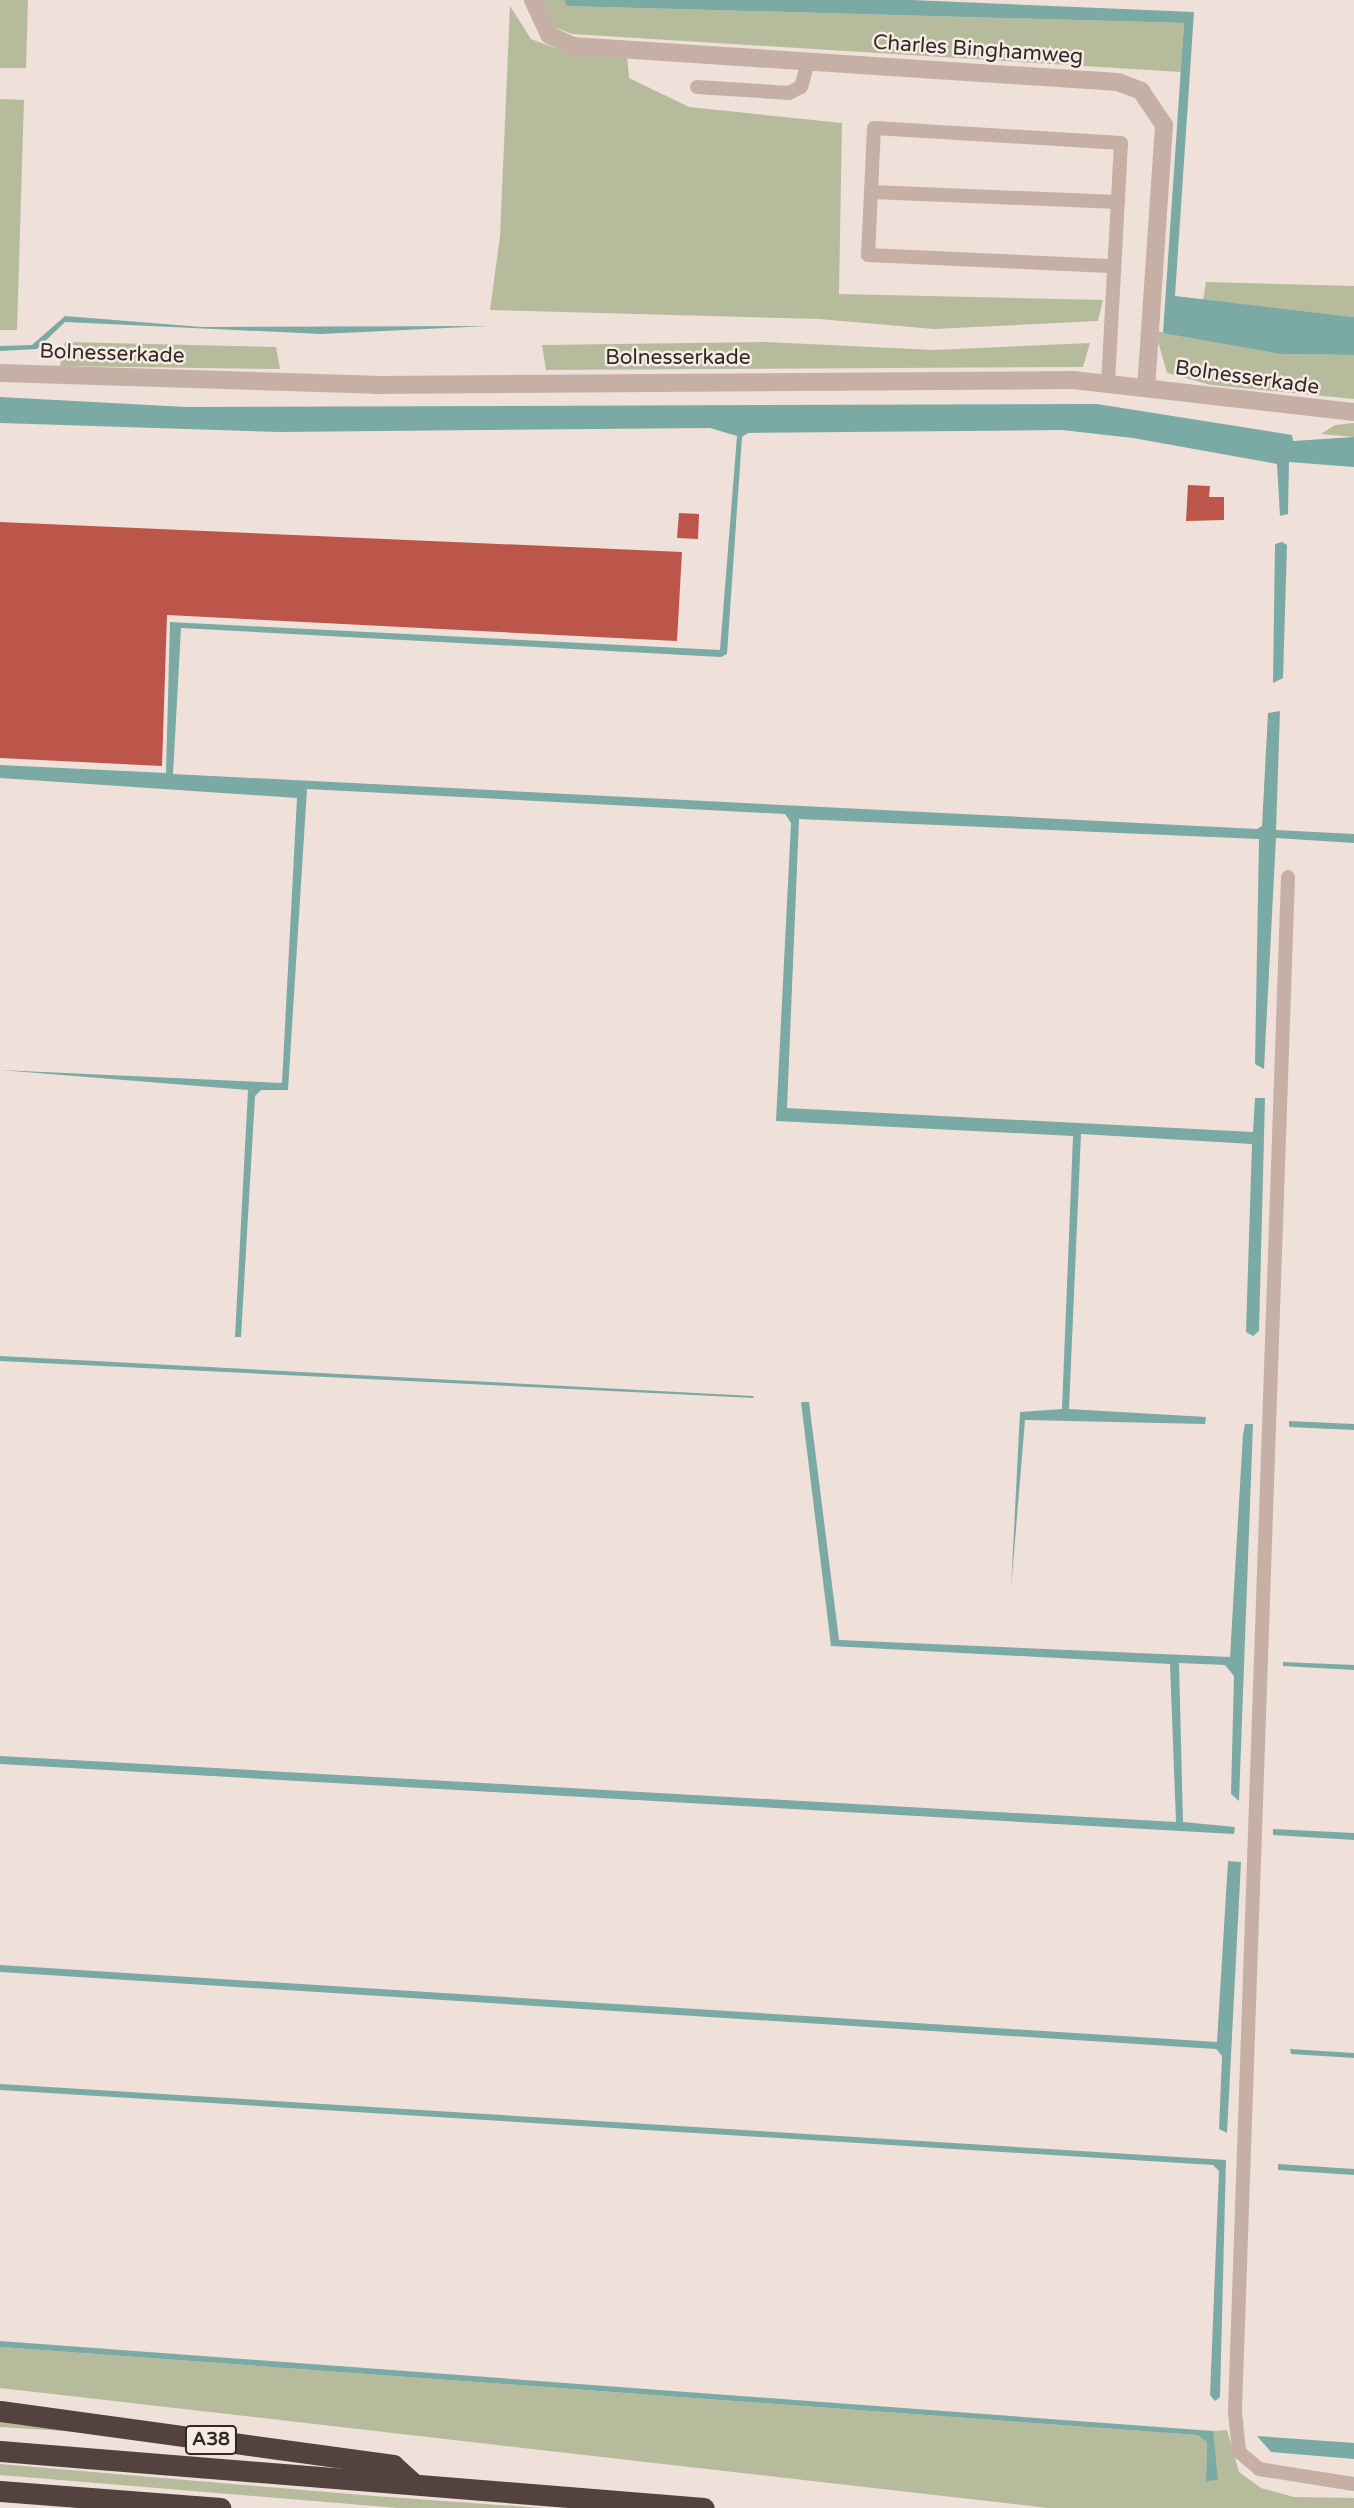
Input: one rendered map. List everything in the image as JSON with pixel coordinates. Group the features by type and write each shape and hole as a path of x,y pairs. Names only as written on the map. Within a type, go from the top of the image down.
{"highway":[{"name":"A38","path":"0,2411 393,2465 414,2484"},
{"name":"A38","path":"0,2451 705,2508"},
{"path":"0,2491 220,2508"}],"street":[{"name":"Charles Binghamweg","path":"533,0 550,35 573,46 1118,82 1150,100 1164,125 1146,387"},
{"name":"Bolnesserkade","path":"0,373 375,385 1108,383 1313,412 1354,412"}],"lane":[{"path":"697,87 789,93 801,87 808,61"},
{"path":"1108,383 1121,143 874,128 867,255 1114,266"},
{"path":"870,192 1118,202"},
{"path":"1288,877 1235,2412 1239,2452 1259,2469 1354,2484"}],"green space":[{"path":"0,0 28,0 26,68 0,68"},
{"path":"543,0 564,0 568,6 1184,23 1181,72 572,34 554,27"},
{"path":"510,6 531,39 563,51 627,55 629,78 689,107 842,123 839,294 1103,300 1098,321 934,329 819,319 490,310 500,236"},
{"path":"0,99 24,100 17,330 0,330"},
{"path":"1206,282 1354,286 1354,317 1203,300"},
{"path":"1155,331 1280,354 1354,355 1354,399 1211,385 1167,373"},
{"path":"65,342 276,347 280,369 60,366"},
{"path":"766,342 934,350 1090,343 1083,367 546,370 542,345"},
{"path":"1354,423 1354,437 1321,434 1335,425"},
{"path":"0,2347 1197,2435 1207,2442 1206,2481 1213,2431 1227,2430 1239,2472 1261,2488 1294,2497 1354,2498 1354,2508 1048,2508 0,2388"},
{"path":"0,2418 80,2432 0,2427"},
{"path":"0,2464 542,2508 398,2508 0,2475"}],"water":[{"path":"564,0 911,0 1194,12 1175,296 1354,317 1354,355 1280,354 1163,333 1184,23 567,6"},
{"path":"65,316 202,327 488,326 321,334 65,322 37,349 0,351 0,346 32,345"},
{"path":"0,397 186,407 1097,404 1292,435 1293,441 1354,437 1354,467 1289,462 1288,514 1280,516 1277,464 1133,438 1062,430 748,433 742,437 727,654 721,657 181,628 173,774 1257,829 1262,826 1268,713 1280,711 1276,830 1354,834 1354,843 1276,838 1264,1069 1255,1064 1259,839 799,819 787,1108 1253,1132 1255,1098 1265,1098 1259,1331 1253,1336 1246,1332 1252,1144 1081,1134 1069,1409 1206,1417 1205,1424 1025,1420 1011,1589 1020,1412 1062,1409 1073,1136 776,1121 791,823 785,814 307,789 288,1090 261,1090 255,1096 241,1337 235,1337 248,1090 0,1070 282,1083 297,798 0,778 0,765 166,773 170,622 720,650 737,436 710,428 279,432 0,423"},
{"path":"1282,542 1287,545 1283,678 1273,683 1275,544"},
{"path":"0,1356 753,1396 754,1398 0,1361"},
{"path":"801,1402 809,1402 839,1640 1230,1657 1243,1434 1245,1424 1253,1424 1239,1801 1231,1794 1234,1676 1225,1665 1179,1663 1183,1822 1235,1827 1234,1834 0,1764 0,1756 1176,1822 1170,1664 831,1646"},
{"path":"1289,1421 1354,1424 1354,1430 1289,1427"},
{"path":"1283,1662 1354,1665 1354,1670 1283,1666"},
{"path":"1273,1829 1354,1833 1354,1840 1273,1835"},
{"path":"1228,1861 1241,1862 1227,2133 1219,2129 1222,2056 1216,2049 0,1972 0,1965 1217,2042"},
{"path":"1290,2049 1354,2053 1354,2058 1291,2054"},
{"path":"0,2084 1226,2160 1220,2397 1215,2401 1210,2395 1219,2171 1213,2165 0,2090"},
{"path":"1278,2164 1354,2169 1354,2175 1278,2170"},
{"path":"0,2341 1213,2431 1218,2480 1206,2481 1207,2442 1197,2435 0,2347"},
{"path":"1257,2436 1354,2443 1354,2459 1271,2452"}],"building":[{"path":"1188,485 1210,486 1209,497 1224,497 1224,520 1186,521"},
{"path":"679,513 699,514 698,539 677,538"},
{"path":"0,522 682,552 677,641 167,615 162,766 0,758"}]}
